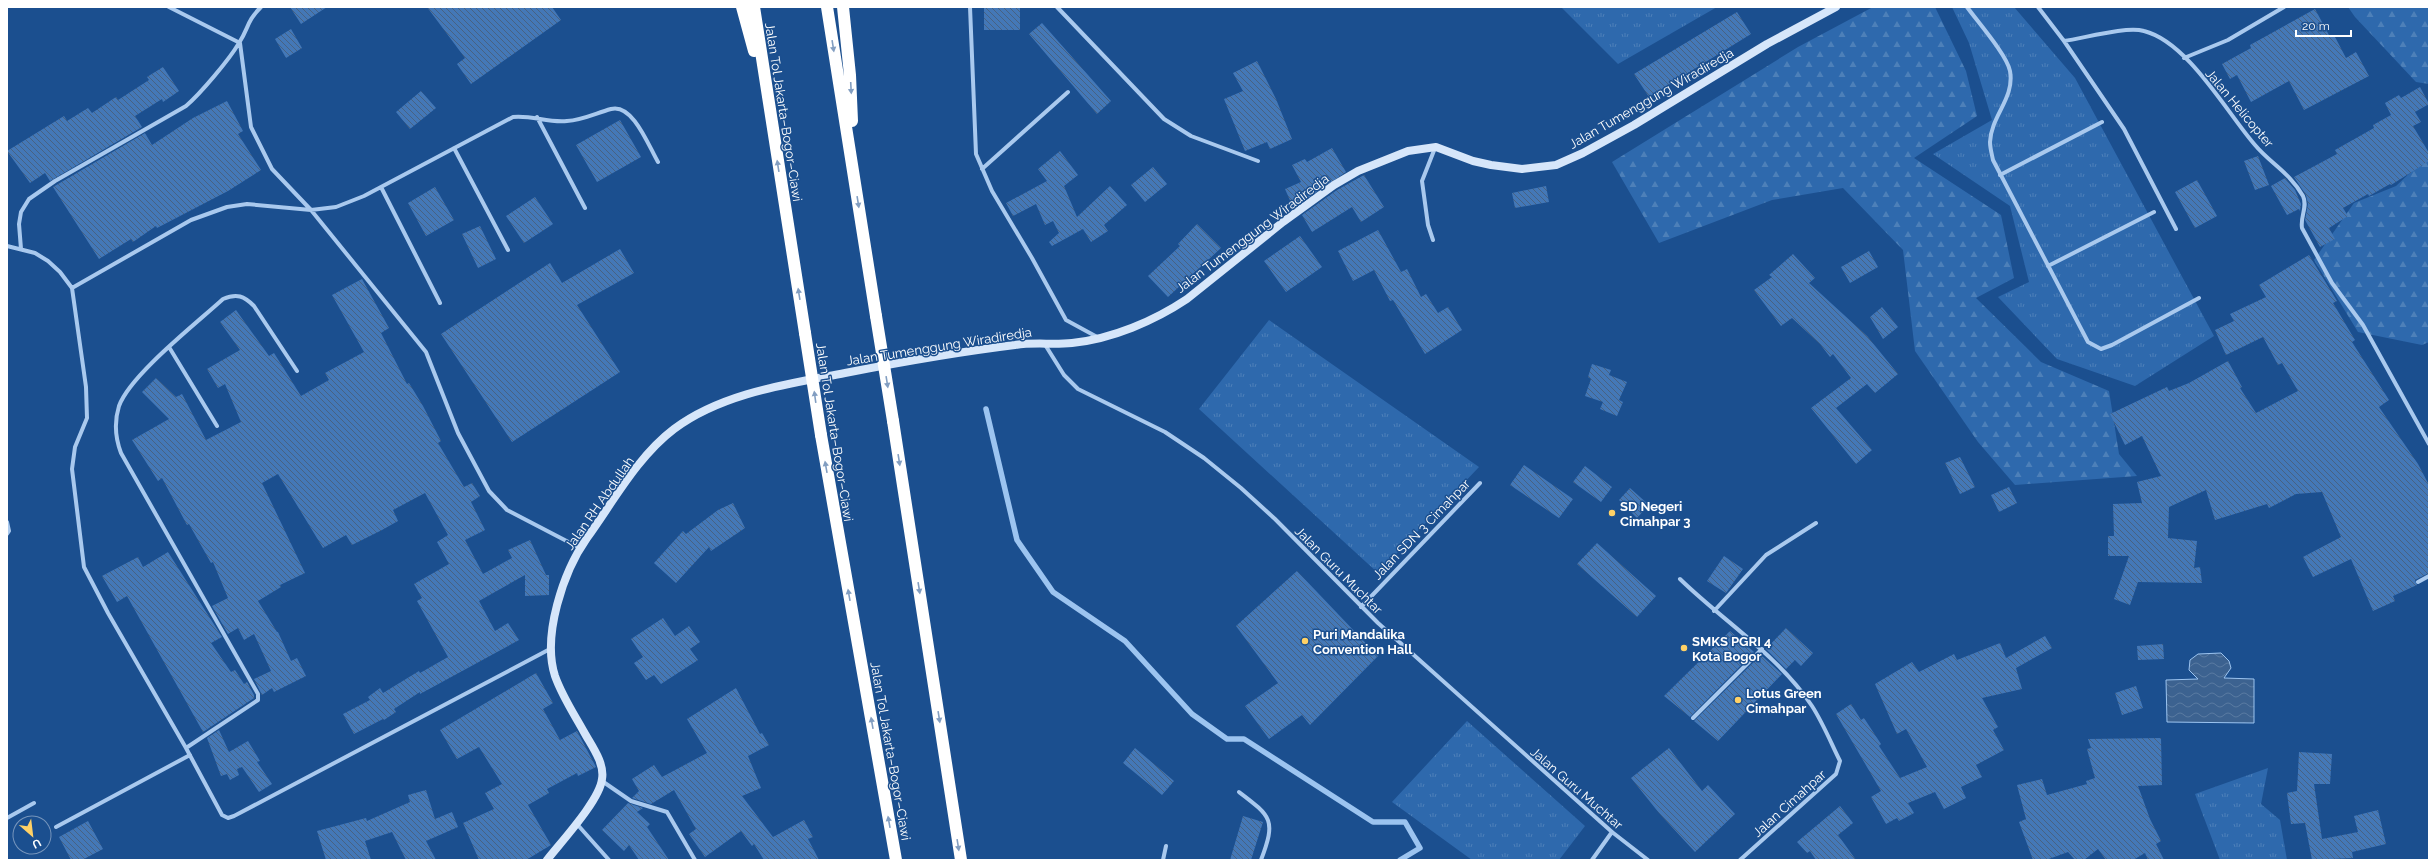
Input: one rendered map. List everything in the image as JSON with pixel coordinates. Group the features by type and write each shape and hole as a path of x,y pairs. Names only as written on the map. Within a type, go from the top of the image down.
{"highway":[{"path":"742,7 768,104"},
{"name":"Jalan Tol Jakarta–Bogor–Ciawi","path":"754,7 821,436 896,860"},
{"path":"827,7 961,860"},
{"path":"843,7 850,76 855,178"}],"street":[{"path":"169,7 240,43"},
{"path":"21,249 19,224 21,212 29,199 56,181 186,106 198,96 240,43 249,19 261,7"},
{"path":"970,7 976,154 992,191 1032,258 1066,320 1099,338"},
{"path":"1057,7 1164,119 1191,136 1258,161"},
{"name":"Jalan Tumenggung Wiradiredja","path":"786,384 894,364 1017,344 1072,343 1099,338 1132,327 1172,309 1283,222 1334,185 1358,171 1408,151 1436,147 1473,161 1491,165 1522,169 1556,165 1583,153 1634,125 1767,44 1836,7"},
{"path":"1967,7 2004,58 2010,71 2010,93 1995,123 1990,142 1993,160 2085,338 2094,347 2101,349 2200,298"},
{"path":"2038,7 2064,41 2124,129 2176,228"},
{"path":"2184,58 2228,40 2284,7"},
{"name":"Jalan Helicopter","path":"2064,41 2112,34 2128,28 2145,31 2163,40 2184,58 2228,108 2255,146 2284,170 2303,196 2305,208 2301,219 2302,228 2332,283 2366,331 2429,444"},
{"path":"240,43 251,127 272,169 311,210 426,352 458,433 489,491 507,510 580,548"},
{"path":"982,169 1068,92"},
{"path":"72,288 191,220 209,212 247,204 311,210 336,208 381,187 512,117 537,117 565,122 578,120 613,108 621,108 630,114 658,162"},
{"path":"537,117 586,208"},
{"path":"2000,175 2102,122"},
{"path":"1433,240 1428,225 1422,181 1436,147"},
{"path":"454,148 508,250"},
{"path":"381,187 440,303"},
{"path":"2048,266 2154,212"},
{"path":"7,246 36,253 60,272 72,288 87,400 87,418 75,447 72,469 82,556 90,580 190,755 222,815 228,818 550,649"},
{"path":"186,748 258,700 258,694 121,453 117,442 115,428 120,404 145,371 169,347 224,299 231,295 240,295 246,298 254,306 297,371"},
{"name":"Jalan Guru Muchtar","path":"1044,343 1064,375 1078,389 1165,432 1204,458 1241,488 1275,519 1361,607 1462,700 1612,832 1648,860"},
{"path":"169,347 217,426"},
{"name":"Jalan RH Abdullah","path":"602,781 602,771 596,753 555,675 550,649 559,600 580,548 643,461 673,430 709,409 786,384"},
{"name":"Jalan SDN 3 Cimahpar","path":"1361,607 1480,482"},
{"path":"7,522 9,531 7,534"},
{"path":"1714,611 1766,555 1816,523"},
{"path":"2418,582 2429,576"},
{"name":"Jalan Cimahpar","path":"1680,579 1714,611 1762,649 1812,706 1840,761 1836,774 1740,860"},
{"path":"1693,718 1762,649"},
{"path":"56,827 190,755"},
{"path":"547,860 597,794 602,781 631,801 667,812 695,860"},
{"path":"1239,792 1264,813 1270,823 1270,835 1261,860"},
{"path":"7,818 34,803"},
{"path":"576,823 609,860"},
{"path":"1592,860 1612,832"},
{"path":"1163,860 1166,846"}],"green space":[{"path":"1561,7 1717,7 1618,64"},
{"path":"1873,7 1935,7 1966,71 1977,116 1914,158 2001,215 2014,278 1976,298 2041,362 2109,391 2119,454 2137,476 2015,485 1978,442 1915,351 1903,250 1843,188 1772,200 1659,243 1612,162 1798,47"},
{"path":"1952,7 2014,7 2075,78 2214,336 2135,386 2057,359 1998,297 2029,282 2010,206 1933,154 1992,120 1969,43"},
{"path":"2348,7 2429,7 2429,84 2416,82 2355,17"},
{"path":"2429,155 2429,342 2422,345 2358,332 2314,260 2354,203 2396,186"},
{"path":"1269,320 1479,467 1378,573 1199,409"},
{"path":"1467,721 1585,826 1559,860 1472,860 1392,802"},
{"path":"2268,768 2261,804 2280,820 2287,860 2220,860 2195,794"}],"water":[{"path":"2221,653 2229,661 2231,668 2224,678 2254,679 2254,723 2167,722 2166,680 2198,679 2189,670 2190,660 2198,654"}],"building":[{"path":"290,7 327,7 301,24"},
{"path":"427,7 552,7 561,20 471,84 457,64 465,58"},
{"path":"984,7 1020,7 1020,30 984,30"},
{"path":"2315,9 2330,37 2334,35 2346,58 2356,52 2369,76 2304,110 2289,81 2251,102 2237,75 2230,79 2222,64 2251,48 2250,45"},
{"path":"1737,12 1751,34 1649,97 1634,74"},
{"path":"1042,23 1111,101 1097,114 1029,34"},
{"path":"291,29 302,48 286,58 275,39"},
{"path":"1257,61 1276,99 1292,139 1270,149 1267,142 1245,151 1224,99 1243,91 1233,73"},
{"path":"163,67 179,91 163,102 162,99 135,116 142,127 50,181 45,173 30,183 7,151 64,116 67,121 88,108 92,113 116,97 118,100 149,80 147,77"},
{"path":"2420,87 2429,104 2415,112 2421,122 2413,126 2429,153 2429,161 2391,185 2390,184 2369,196 2368,194 2343,208 2348,216 2329,228 2335,239 2320,247 2305,220 2308,204 2306,195 2294,177 2337,154 2335,150 2374,128 2373,125 2391,115 2385,103 2399,95 2401,98"},
{"path":"421,91 436,108 410,129 396,112"},
{"path":"227,101 243,131 238,134 261,170 228,191 157,228 156,226 133,242 131,239 99,259 53,187 145,133 152,145 193,118"},
{"path":"620,120 641,157 597,182 576,145"},
{"path":"1332,148 1346,172 1296,206 1292,205 1285,189 1301,182 1292,165 1305,159 1307,162"},
{"path":"1060,151 1078,175 1064,186 1077,217 1110,186 1127,205 1104,225 1108,231 1091,242 1083,229 1052,246 1049,242 1059,233 1053,221 1045,225 1036,204 1013,216 1006,203 1047,181 1038,169"},
{"path":"2258,156 2269,185 2255,190 2244,161"},
{"path":"1153,167 1167,184 1145,202 1131,185"},
{"path":"1364,175 1384,207 1361,222 1352,207 1312,232 1302,215 1337,190"},
{"path":"2285,178 2295,190 2301,204 2300,211 2299,209 2287,215 2271,186"},
{"path":"2197,180 2217,216 2195,228 2175,192"},
{"path":"1546,186 1549,202 1515,208 1512,193"},
{"path":"435,187 454,220 426,236 408,203"},
{"path":"535,197 553,224 524,243 506,216"},
{"path":"1197,224 1221,248 1168,297 1148,276 1180,246 1178,244"},
{"path":"480,226 496,259 478,268 462,234"},
{"path":"1378,230 1401,272 1407,269 1421,297 1426,294 1438,313 1448,307 1462,330 1425,354 1393,300 1390,301 1374,270 1353,281 1338,251"},
{"path":"1300,236 1322,267 1286,292 1264,261"},
{"path":"620,249 634,273 577,305 620,372 512,442 441,334 550,263 562,283"},
{"path":"1869,251 1878,267 1850,283 1841,267"},
{"path":"1793,254 1815,278 1809,283 1867,336 1898,374 1875,393 1867,384 1836,408 1872,450 1856,464 1811,408 1851,378 1833,354 1830,357 1820,344 1792,318 1781,326 1754,290 1772,277 1769,275"},
{"path":"2309,255 2337,301 2333,303 2355,340 2352,342 2389,400 2379,407 2418,464 2429,485 2429,573 2415,580 2417,585 2393,596 2395,601 2373,611 2351,559 2313,577 2303,557 2341,537 2322,492 2296,494 2269,508 2267,504 2215,520 2206,490 2169,507 2168,538 2197,541 2194,568 2200,567 2202,583 2138,582 2130,605 2114,599 2129,556 2108,556 2108,536 2114,536 2113,504 2142,503 2137,482 2161,476 2142,436 2125,445 2110,414 2167,387 2169,391 2189,383 2228,361 2242,387 2240,388 2256,413 2298,391 2282,363 2278,365 2263,337 2226,355 2215,330 2234,321 2230,314 2266,297 2259,285"},
{"path":"362,279 389,328 381,333 407,384 409,383 423,406 441,441 438,443 464,487 472,483 480,496 471,502 485,530 465,540 483,574 512,558 508,550 530,540 546,575 549,575 549,595 525,596 525,575 479,601 495,631 508,623 519,640 420,694 420,692 394,709 396,712 384,720 383,719 354,734 343,714 370,700 368,697 380,688 383,693 419,671 420,673 448,657 417,601 422,598 414,584 449,564 437,542 448,535 425,493 393,510 398,521 382,530 352,545 346,535 323,548 278,474 262,483 305,573 280,585 281,587 258,601 278,632 291,661 297,658 306,676 274,692 272,688 262,695 254,679 271,671 254,634 244,640 238,628 228,634 212,606 228,598 213,562 211,563 189,524 187,525 162,478 158,481 132,440 169,419 142,392 156,378 176,397 182,394 206,440 241,422 225,384 218,388 207,369 240,350 220,322 236,310 269,356 274,353 301,396 329,380 325,373 364,352 332,295"},
{"path":"1882,307 1898,327 1883,339 1870,317"},
{"path":"1592,364 1611,370 1609,375 1627,382 1619,400 1623,402 1617,416 1600,409 1603,402 1585,396 1591,379 1588,377"},
{"path":"1960,457 1975,487 1960,494 1945,463"},
{"path":"1524,465 1573,499 1559,518 1510,485"},
{"path":"1585,466 1612,487 1601,502 1573,482"},
{"path":"2009,487 2017,503 1999,512 1991,495"},
{"path":"1630,488 1649,505 1637,518 1619,500"},
{"path":"733,503 745,528 711,551 709,547 676,583 654,563 683,531 686,534 718,510"},
{"path":"1597,543 1656,596 1637,617 1577,564"},
{"path":"168,552 222,637 211,643 231,672 235,670 244,684 247,682 254,695 254,698 203,732 127,596 117,602 102,576 138,557 143,567"},
{"path":"1724,556 1743,569 1726,593 1707,581"},
{"name":"Puri Mandalika Convention Hall","path":"1297,571 1378,656 1310,725 1302,715 1269,739 1245,706 1278,683 1236,626"},
{"path":"663,618 675,636 689,626 700,642 690,649 698,660 661,684 654,675 646,680 634,663 643,657 631,639"},
{"path":"1786,628 1813,653 1801,666 1795,660 1786,669 1766,649"},
{"name":"Lotus Green Cimahpar","path":"1730,631 1754,652 1690,717 1664,696"},
{"path":"2045,636 2052,648 2016,668 2022,689 1982,698 1998,727 1993,730 2004,750 1976,765 1982,777 1961,787 1966,798 1944,809 1935,792 1908,803 1914,813 1899,821 1897,818 1886,824 1871,797 1881,791 1836,714 1851,704 1861,720 1864,718 1881,744 1879,746 1900,778 1927,767 1906,729 1897,734 1875,684 1912,662 1919,672 1954,654 1957,660 2000,643 2006,658"},
{"path":"2163,644 2164,659 2138,660 2137,646"},
{"name":"Lotus Green Cimahpar","path":"1761,655 1782,674 1718,741 1694,721"},
{"path":"536,673 553,703 543,709 560,740 577,731 596,767 578,776 577,773 547,789 549,793 528,805 551,845 526,860 479,860 463,823 494,809 485,793 502,784 479,747 457,759 440,730"},
{"path":"2136,686 2143,708 2122,715 2115,693"},
{"path":"736,688 760,734 762,733 769,745 748,756 761,788 742,796 773,837 804,820 813,837 808,839 819,860 764,860 754,844 752,846 741,831 705,857 689,834 696,829 674,790 651,804 632,798 639,791 632,779 654,765 662,777 707,753 687,719"},
{"path":"219,730 229,752 248,741 260,761 257,762 272,784 259,792 242,767 237,769 239,775 230,780 227,774 221,776 207,738"},
{"path":"2161,738 2162,785 2138,786 2150,819 2161,841 2156,844 2164,860 2148,860 2145,853 2133,860 2106,860 2098,849 2084,860 2075,860 2068,852 2046,860 2033,860 2019,822 2026,819 2017,785 2042,779 2047,795 2087,784 2086,781 2095,778 2087,749 2091,748 2088,739"},
{"path":"1135,748 1174,781 1162,795 1123,763"},
{"path":"1669,748 1702,791 1708,785 1735,814 1695,852 1659,813 1631,778"},
{"path":"2299,752 2332,754 2330,784 2314,784 2322,839 2358,832 2354,816 2378,810 2386,844 2352,852 2353,858 2312,860 2305,823 2291,824 2287,793 2297,791"},
{"path":"426,790 435,819 452,812 458,827 426,841 436,860 406,860 392,832 365,841 371,860 326,860 317,831 366,818 367,821 410,802 408,795"},
{"path":"628,803 643,808 637,812 650,824 647,827 669,860 639,860 629,845 624,851 602,830"},
{"path":"1840,806 1853,823 1838,835 1856,860 1816,860 1810,851 1807,853 1797,842"},
{"path":"1243,816 1263,822 1251,860 1230,860"},
{"path":"88,821 103,849 82,860 71,860 59,837"}],"waterway":[{"path":"986,409 1017,540 1053,592 1125,641 1192,714 1227,739 1244,739 1373,822 1405,822 1420,848 1400,860"}],"place":[{"name":"SD Negeri Cimahpar 3","path":"1612,513"},
{"name":"Puri Mandalika Convention Hall","path":"1305,641"},
{"name":"SMKS PGRI 4 Kota Bogor","path":"1684,648"},
{"name":"Lotus Green Cimahpar","path":"1738,700"}]}
